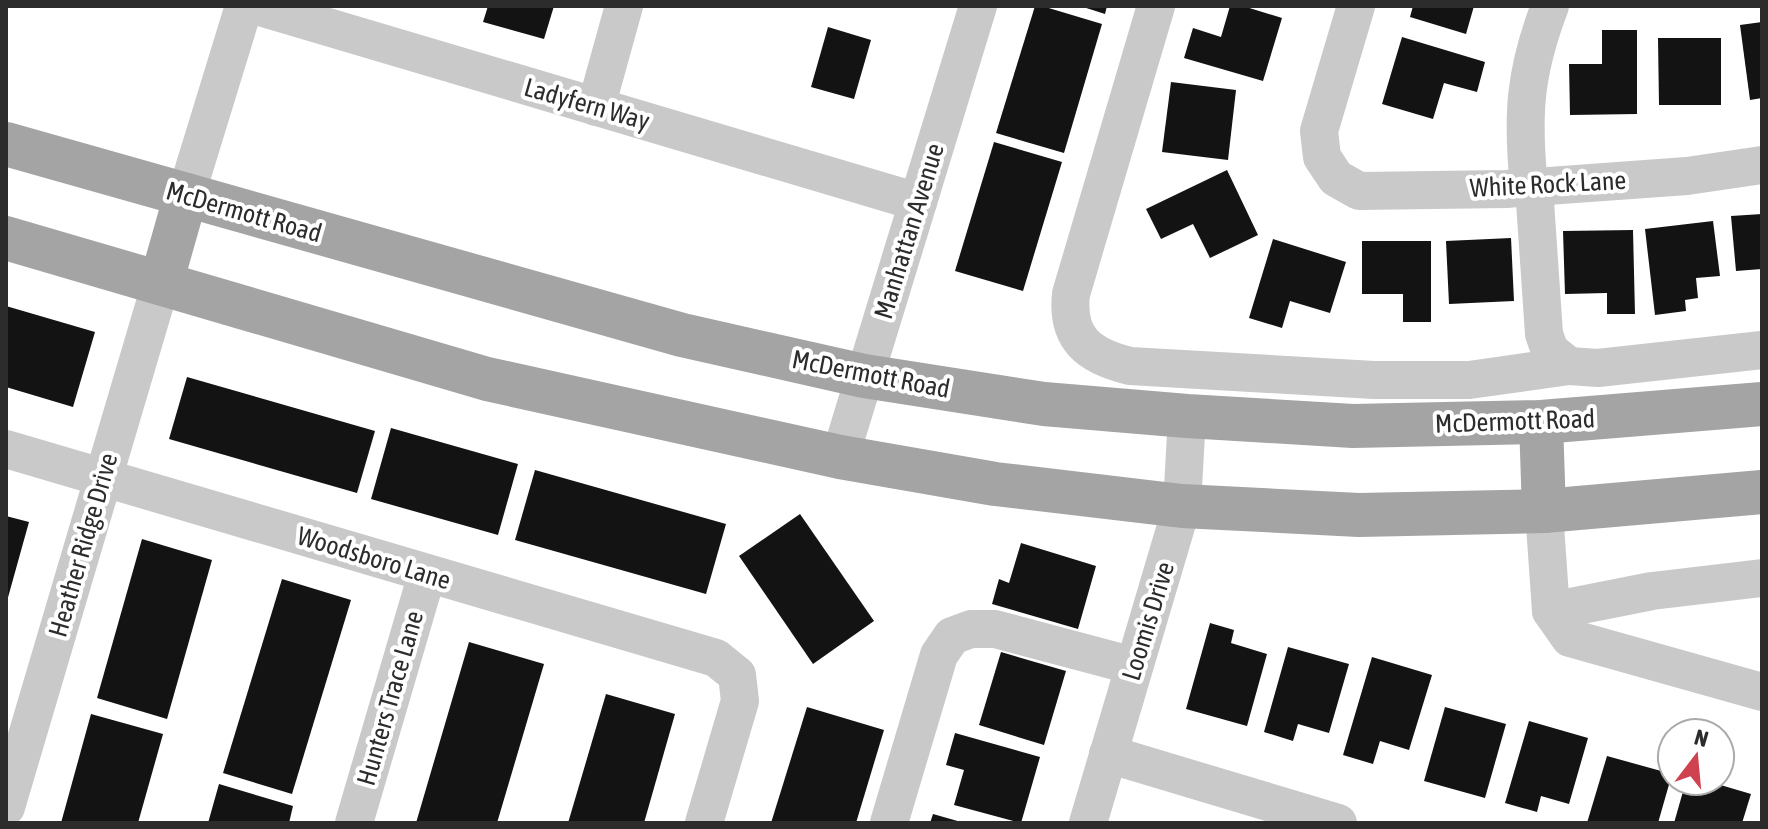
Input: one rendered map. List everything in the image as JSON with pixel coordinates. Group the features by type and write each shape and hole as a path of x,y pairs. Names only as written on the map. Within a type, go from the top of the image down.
{"main road":[{"name":"McDermott Road","path":"6,144 682,335 864,376 1044,404 1353,426 1541,422 1762,404"},
{"path":"161,283 186,195"},
{"path":"6,238 487,379 840,457 995,484 1182,506 1359,515 1544,511 1762,492"},
{"path":"1541,422 1544,511"}],"street":[{"path":"186,195 244,6"},
{"name":"Ladyfern Way","path":"257,6 918,202"},
{"path":"596,107 624,6"},
{"name":"Manhattan Avenue","path":"840,457 978,6"},
{"path":"1156,6 1071,294 1069,310 1072,329 1079,339 1115,362 1130,366 1374,380 1469,380 1569,366 1598,368 1762,350"},
{"name":"White Rock Lane","path":"1356,6 1319,131 1322,157 1336,178 1359,191 1532,187 1687,176 1762,165"},
{"path":"1550,6 1538,36 1527,81 1524,139 1532,187 1544,334 1550,351 1569,366"},
{"name":"Heather Ridge Drive","path":"6,807 161,283"},
{"name":"Loomis Drive","path":"1088,823 1182,506 1187,416"},
{"name":"Woodsboro Lane","path":"6,449 716,658 737,675 740,701 704,823"},
{"path":"1544,511 1551,611 1570,638 1762,692"},
{"name":"Hunters Trace Lane","path":"354,823 427,574"},
{"path":"1551,611 1652,591 1762,578"},
{"path":"889,823 939,655 952,636 971,629 995,629 1134,666"},
{"path":"1108,754 1338,823"}],"building":[{"path":"488,6 554,6 544,39 483,22"},
{"path":"1035,6 1102,24 1064,153 996,133"},
{"path":"1080,6 1107,6 1105,14"},
{"path":"1230,6 1243,6 1282,18 1263,81 1184,58 1193,28 1221,37"},
{"path":"1413,6 1474,6 1466,34 1410,17"},
{"path":"1762,22 1762,98 1750,100 1740,25"},
{"path":"828,27 871,40 854,99 811,87"},
{"path":"1602,30 1637,30 1637,114 1570,115 1569,64 1602,64"},
{"path":"1402,37 1485,62 1477,92 1444,83 1433,119 1382,104"},
{"path":"1658,38 1721,38 1721,105 1659,105"},
{"path":"1171,82 1236,90 1228,160 1162,152"},
{"path":"994,142 1062,162 1023,291 955,271"},
{"path":"1227,170 1258,235 1210,258 1193,224 1161,239 1146,209"},
{"path":"1762,214 1762,269 1736,271 1731,216"},
{"path":"1713,221 1720,276 1696,278 1698,298 1685,300 1686,311 1655,315 1645,229"},
{"path":"1633,230 1635,314 1607,314 1607,293 1565,294 1563,231"},
{"path":"1511,238 1514,301 1449,304 1446,241"},
{"path":"1273,239 1346,262 1330,313 1290,301 1282,328 1249,318"},
{"path":"1362,241 1431,241 1431,322 1403,322 1403,294 1362,294"},
{"path":"6,306 95,332 73,407 6,387"},
{"path":"187,377 375,431 357,493 169,439"},
{"path":"391,428 518,464 498,535 371,499"},
{"path":"535,470 726,524 706,594 515,540"},
{"path":"800,514 874,621 813,664 739,556"},
{"path":"6,516 29,522 7,601 6,601"},
{"path":"142,539 212,560 167,719 97,698"},
{"path":"1021,543 1096,566 1078,629 992,604 999,579 1009,583"},
{"path":"282,579 351,600 292,794 223,773"},
{"path":"1210,623 1234,630 1231,643 1267,654 1247,726 1186,709"},
{"path":"469,642 544,664 497,823 416,823"},
{"path":"1288,647 1349,664 1329,733 1298,724 1293,741 1264,732"},
{"path":"1001,652 1066,671 1044,745 979,725"},
{"path":"1372,657 1432,675 1409,750 1380,741 1373,764 1343,755"},
{"path":"606,694 675,714 644,823 568,823"},
{"path":"807,707 884,730 856,823 771,823"},
{"path":"1445,707 1506,724 1485,798 1424,781"},
{"path":"91,714 163,734 138,823 61,823"},
{"path":"1529,721 1588,738 1569,804 1541,796 1537,812 1505,803"},
{"path":"955,733 1040,757 1021,823 954,805 964,770 946,765"},
{"path":"1607,756 1656,770 1656,797 1665,797 1658,823 1587,823"},
{"path":"219,784 293,806 289,823 208,823"},
{"path":"1736,790 1751,794 1742,823 1674,823 1681,797 1736,797"},
{"path":"933,814 961,822 961,823 930,823"}]}
